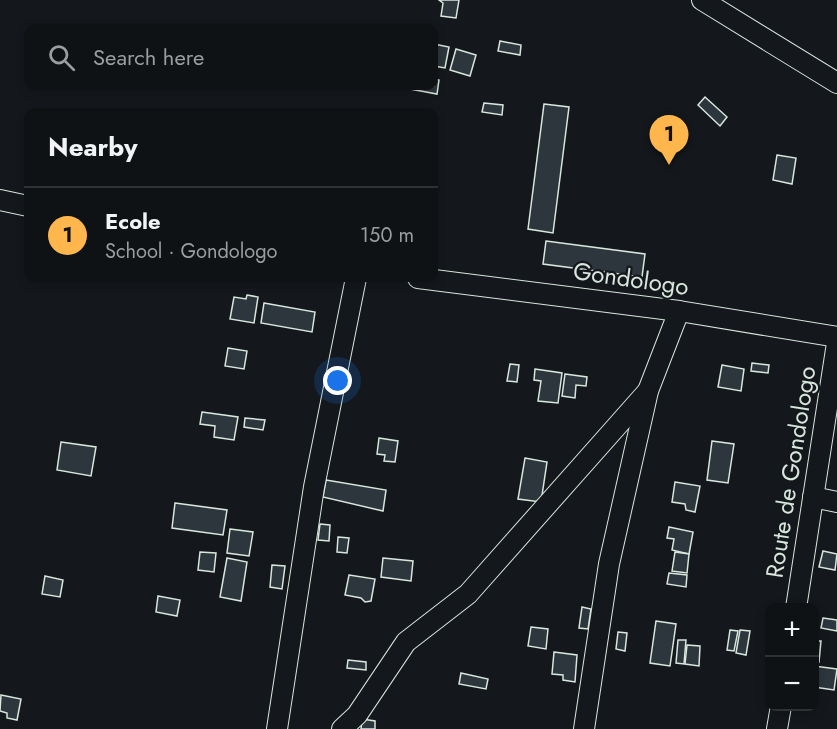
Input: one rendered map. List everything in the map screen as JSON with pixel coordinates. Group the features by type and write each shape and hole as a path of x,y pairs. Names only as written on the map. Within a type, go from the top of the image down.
{"street":[{"path":"702,0 837,83"},
{"path":"0,200 24,205"},
{"name":"Gondologo","path":"438,281 679,311 837,337"},
{"path":"277,729 314,487 355,282"},
{"path":"584,729 609,564 648,391 679,311"},
{"name":"Route de Gondologo","path":"797,603 837,344"},
{"path":"342,729 357,715 406,642 468,594 648,391"},
{"path":"813,497 837,502"},
{"path":"777,729 780,711"}],"building":[{"path":"439,0 459,0 456,18 441,16 443,3"},
{"path":"500,41 521,45 520,55 498,51"},
{"path":"438,45 449,47 445,68 438,67"},
{"path":"456,49 476,55 470,76 450,70"},
{"path":"416,90 438,90 437,94"},
{"path":"705,97 727,117 720,126 698,105"},
{"path":"484,103 503,105 502,115 482,112"},
{"path":"544,104 569,107 553,233 528,229"},
{"path":"777,155 796,158 792,184 773,180"},
{"path":"546,241 645,254 642,277 543,264"},
{"path":"247,295 258,297 254,323 230,319 234,297 246,299"},
{"path":"264,303 315,312 312,332 261,323"},
{"path":"228,348 247,351 244,369 225,366"},
{"path":"752,363 769,365 768,373 751,371"},
{"path":"510,364 519,365 517,382 507,381"},
{"path":"722,365 744,369 741,391 718,387"},
{"path":"535,369 562,373 558,403 538,401 541,381 534,380"},
{"path":"565,374 587,377 586,386 576,385 575,398 562,396"},
{"path":"202,412 238,417 234,440 214,437 215,426 200,424"},
{"path":"245,418 265,420 263,430 244,427"},
{"path":"379,438 398,441 395,462 384,461 385,455 377,454"},
{"path":"712,441 734,444 728,483 707,480"},
{"path":"61,442 96,447 91,476 57,470"},
{"path":"525,458 547,462 541,502 518,499"},
{"path":"326,480 386,490 383,511 323,497"},
{"path":"675,482 700,486 695,512 686,510 685,504 672,502"},
{"path":"175,503 227,510 223,535 172,528"},
{"path":"320,524 330,525 329,541 318,540"},
{"path":"669,527 693,532 689,554 672,550 674,539 667,538"},
{"path":"230,529 253,532 249,556 227,553"},
{"path":"338,537 349,538 347,553 337,552"},
{"path":"823,551 837,554 835,570 819,567"},
{"path":"200,552 216,553 214,572 198,570"},
{"path":"675,552 689,554 687,573 672,571"},
{"path":"227,558 247,562 241,601 220,597"},
{"path":"383,558 413,561 411,581 381,577"},
{"path":"272,565 285,566 282,589 270,587"},
{"path":"669,573 687,575 686,587 667,584"},
{"path":"349,575 375,579 371,601 365,602 361,598 345,595"},
{"path":"45,576 63,580 60,597 42,594"},
{"path":"158,596 180,600 177,616 156,612"},
{"path":"582,607 591,609 588,629 579,628"},
{"path":"823,618 837,620 837,631 821,628"},
{"path":"656,621 676,624 670,666 650,663"},
{"path":"531,627 548,629 546,649 528,646"},
{"path":"730,630 738,631 734,651 727,650"},
{"path":"740,630 750,631 746,655 736,653"},
{"path":"618,632 627,633 625,651 616,649"},
{"path":"678,640 686,640 684,664 676,663"},
{"path":"687,645 700,646 699,666 685,664"},
{"path":"554,652 577,655 575,682 563,680 563,675 552,674"},
{"path":"348,660 366,662 366,670 347,668"},
{"path":"819,667 837,669 834,690 819,688"},
{"path":"461,673 488,679 486,689 459,684"},
{"path":"1,695 21,699 17,720 7,718 7,713 0,711"},
{"path":"362,719 375,721 375,729 361,729"}],"place":[{"name":"Ecole","path":"669,165"}]}
